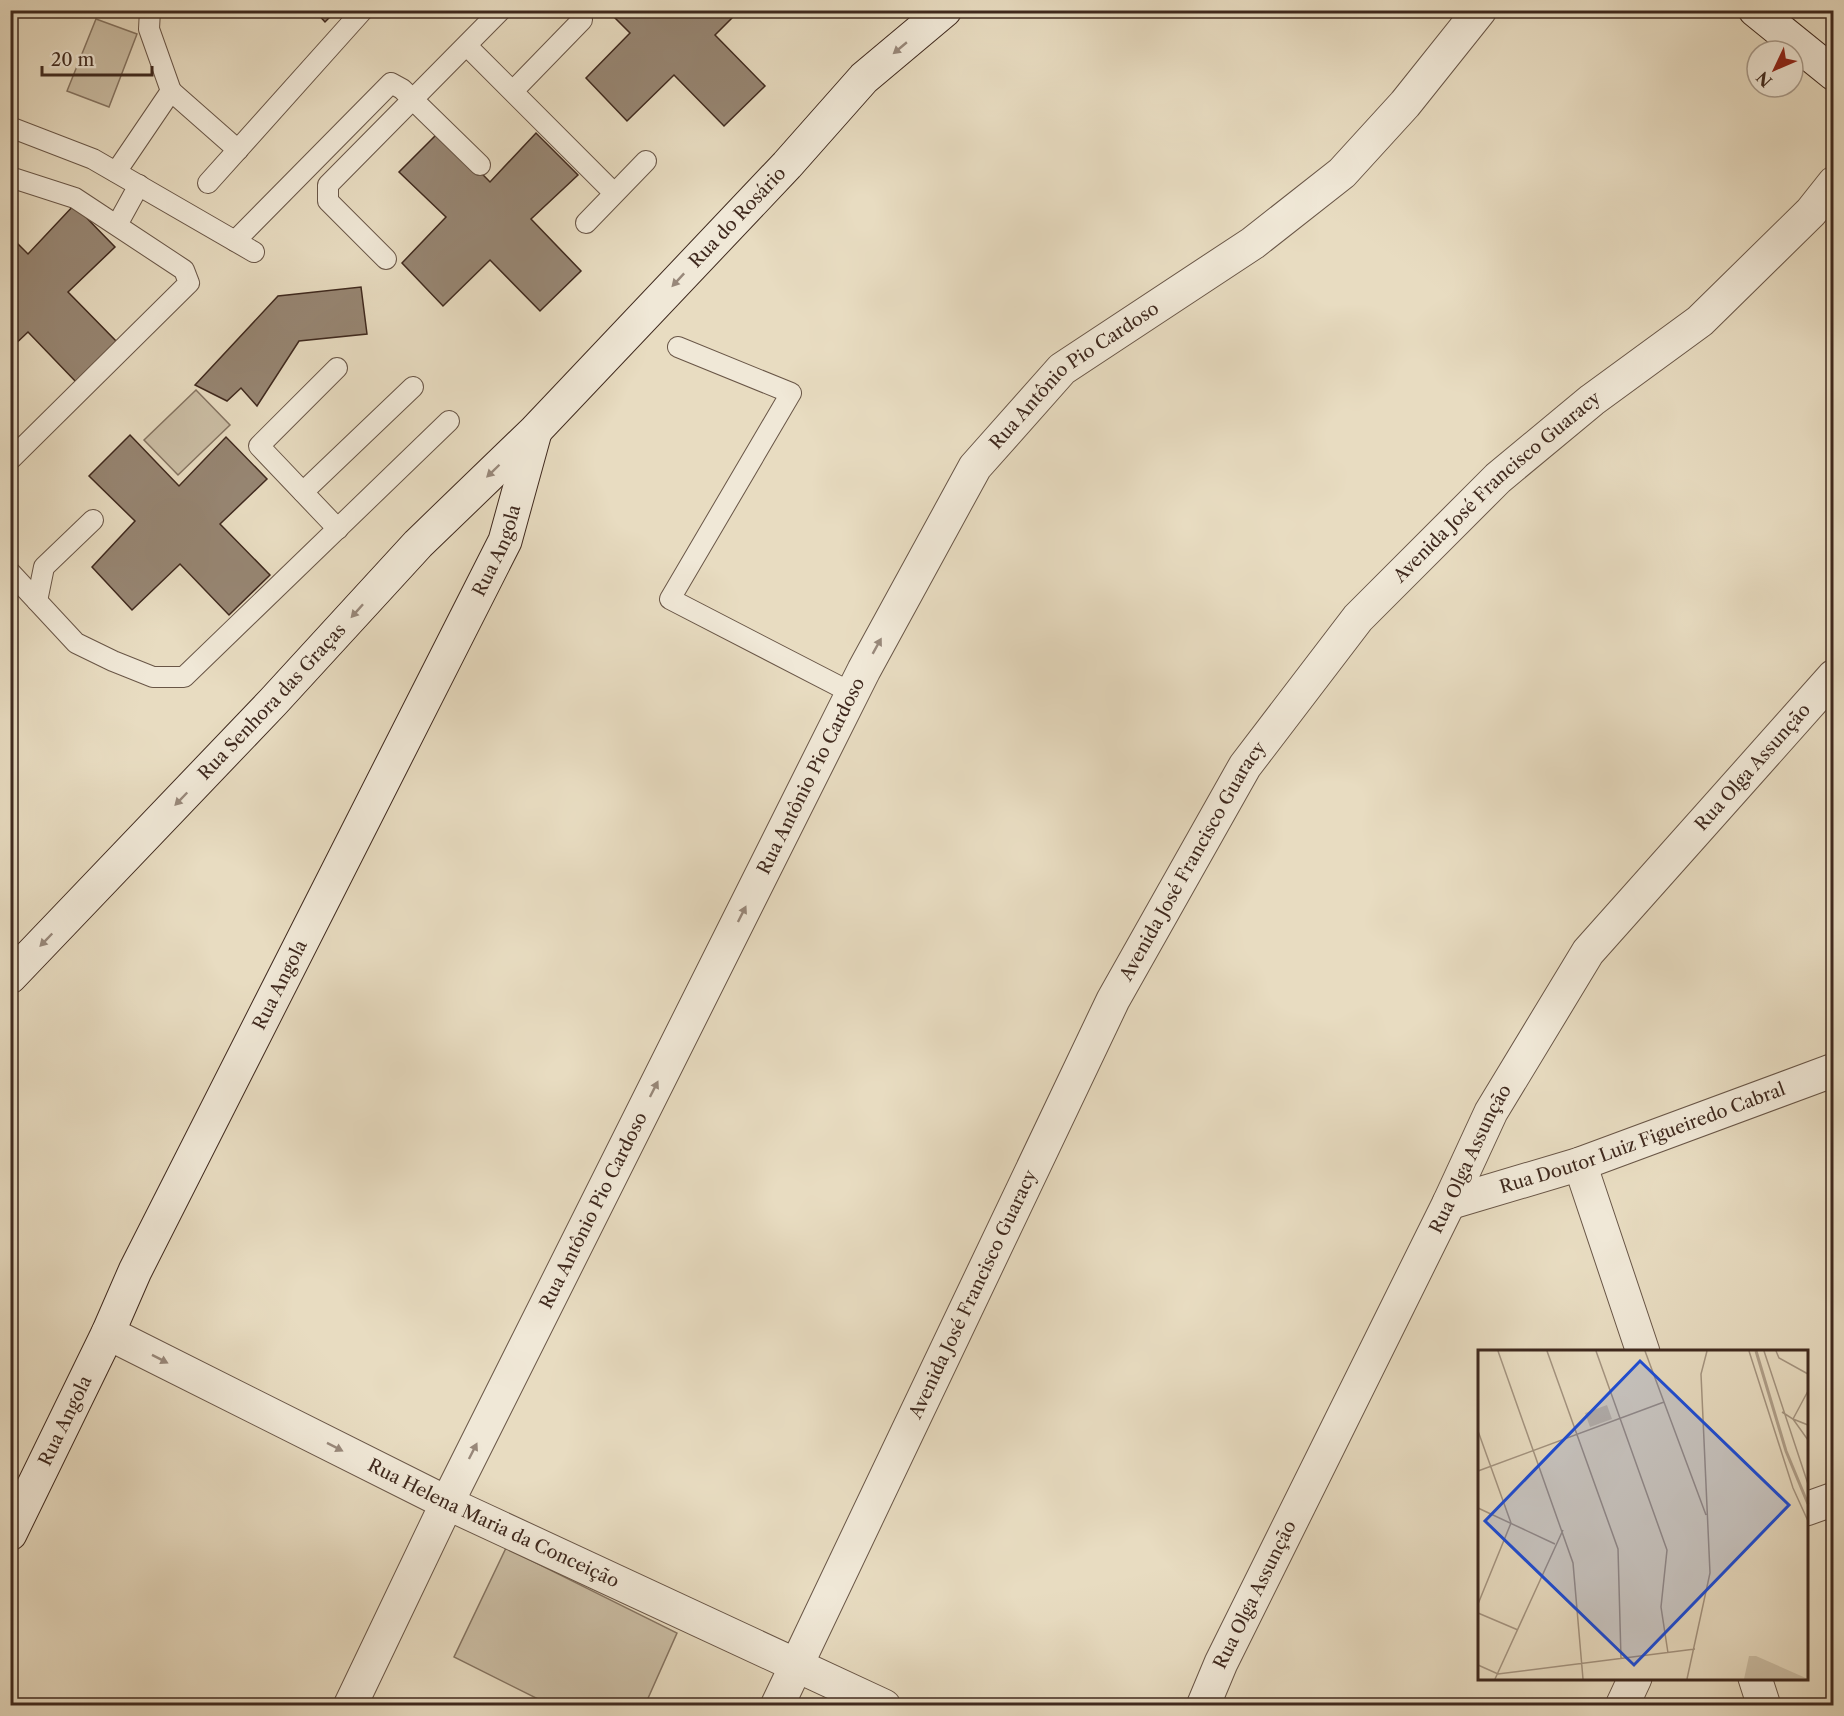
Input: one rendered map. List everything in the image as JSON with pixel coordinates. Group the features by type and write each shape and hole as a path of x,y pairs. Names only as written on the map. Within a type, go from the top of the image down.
{"street":[{"name":"Rua do Rosário","path":"536,430 787,165 864,78 945,10"},
{"name":"Rua Antônio Pio Cardoso","path":"350,1706 447,1503 852,693 975,467 1062,369 1253,243 1342,173 1405,104 1480,10"},
{"path":"1755,10 1833,74"},
{"name":"Avenida José Francisco Guaracy","path":"777,1706 1113,1000 1245,766 1358,618 1498,478 1592,400 1700,321 1811,212 1833,183"},
{"name":"Rua Senhora das Graças","path":"10,977 273,702 418,544 536,430"},
{"name":"Rua Angola","path":"10,1534 108,1333 135,1271 506,541 536,430"},
{"name":"Rua Olga Assunção","path":"1203,1706 1221,1663 1449,1203 1491,1112 1588,951 1833,676"},
{"name":"Rua Doutor Luiz Figueiredo Cabral","path":"1449,1203 1580,1164 1833,1070"},
{"path":"1580,1164 1641,1350"},
{"name":"Rua Helena Maria da Conceição","path":"108,1333 447,1503 884,1706"},
{"path":"1808,1508 1833,1499"},
{"path":"1622,1706 1634,1680"},
{"path":"1756,1680 1764,1706"}],"lane":[{"path":"150,10 149,29 171,92 238,150"},
{"path":"208,183 363,10"},
{"path":"386,259 328,201 328,185 501,10"},
{"path":"513,91 582,20"},
{"path":"467,45 614,193"},
{"path":"235,241 391,83 402,89 480,165"},
{"path":"116,172 171,92"},
{"path":"10,127 93,159 254,252"},
{"path":"586,223 646,161"},
{"path":"10,177 75,198 184,270 189,283 10,460"},
{"path":"117,225 139,185"},
{"path":"678,347 790,393 670,599 852,693"},
{"path":"337,368 259,446 338,529"},
{"path":"303,492 413,387"},
{"path":"10,572 76,643 114,662 153,677 184,677 449,422"},
{"path":"37,601 44,567 93,520"}],"shaded area":[{"path":"96,19 137,34 109,107 67,91"},
{"path":"196,390 230,425 178,475 144,440"},
{"path":"506,1548 677,1633 645,1705 550,1705 454,1657"}],"building":[{"path":"314,10 337,10 325,22"},
{"path":"607,10 740,10 715,35 765,86 724,126 674,75 627,121 586,78 630,33"},
{"path":"440,131 490,182 536,133 578,175 531,219 581,271 540,311 490,260 443,306 402,263 446,217 399,172"},
{"path":"74,205 115,247 68,292 118,343 77,383 28,332 10,349 10,236 28,254"},
{"path":"361,287 367,334 299,341 257,406 241,388 227,401 195,385 278,296"},
{"path":"130,435 179,486 226,437 267,479 220,524 270,575 229,615 180,564 132,610 92,567 135,521 89,476"}]}
